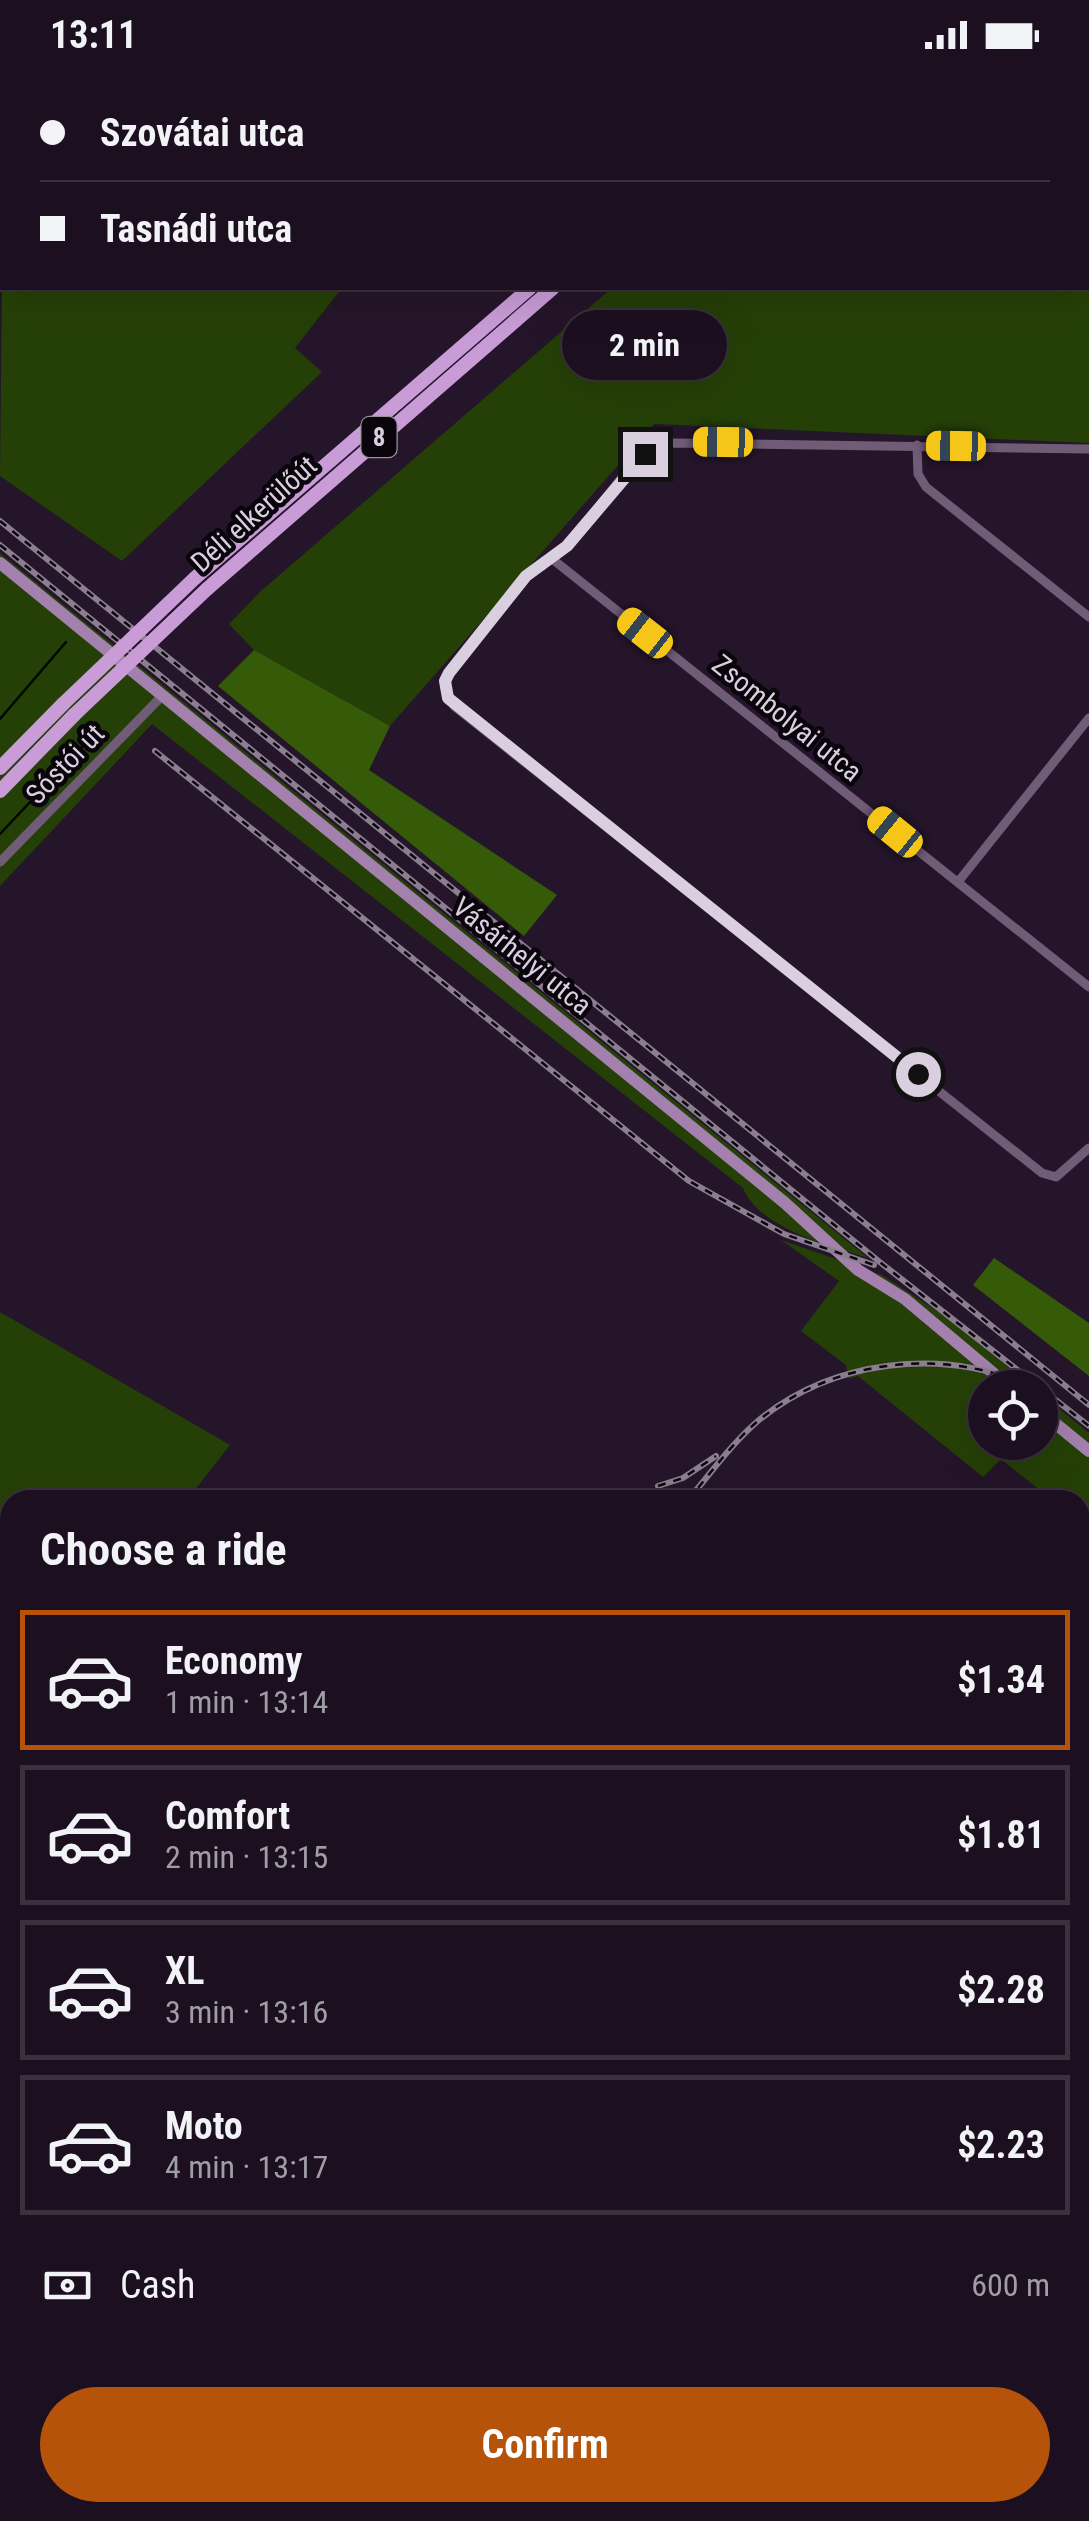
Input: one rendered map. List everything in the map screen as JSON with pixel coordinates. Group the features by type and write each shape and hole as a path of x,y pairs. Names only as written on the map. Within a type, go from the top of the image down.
{"main road":[{"name":"Déli elkerülőút","path":"0,791 68,709 195,578 528,290"},
{"name":"Déli elkerülőút","path":"0,768 551,290"}],"street":[{"path":"1089,449 672,442 632,465 567,546 526,576 449,673 445,688 454,706 1048,1176 1064,1173 1089,1148"},
{"path":"918,445 918,474 926,486 1089,616"},
{"name":"Zsombolyai utca","path":"552,558 1089,987"},
{"name":"Vásárhelyi utca","path":"0,564 771,1191 858,1270 906,1300 990,1370"},
{"name":"Sóstói út","path":"0,862 162,696"},
{"path":"958,882 1089,718"},
{"path":"1058,1426 1089,1452"}],"green space":[{"path":"2,290 340,290 295,348 322,372 122,561 0,476"},
{"path":"610,290 1089,290 1089,443 654,424 390,726 254,650 229,624 261,591"},
{"path":"0,553 868,1258 798,1234 764,1215 743,1188 152,724 0,886"},
{"path":"254,650 390,726 369,770 557,895 524,936 218,686"},
{"path":"781,1240 882,1275 946,1317 1012,1370 968,1370 968,1460 1000,1460 983,1477 858,1376 849,1379 846,1365 801,1331 839,1281"},
{"path":"994,1258 1089,1323 1089,1376 973,1285"},
{"path":"0,1312 230,1445 195,1490 0,1490"},
{"path":"1058,1408 1089,1433 1089,1490 1040,1490 1002,1460 1058,1460"}],"waterway":[{"path":"0,719 66,642"},
{"path":"0,834 93,735"}],"railway":[{"path":"0,521 1089,1405"},
{"path":"0,545 881,1263 1089,1426"},
{"path":"155,751 689,1181 784,1234 874,1265"},
{"path":"696,1490 759,1420 820,1384 888,1366 924,1364 979,1370"},
{"path":"658,1486 683,1478 716,1456"}],"route":[{"path":"645,454 567,546 526,576 449,673 445,681 448,698 918,1074"}]}
